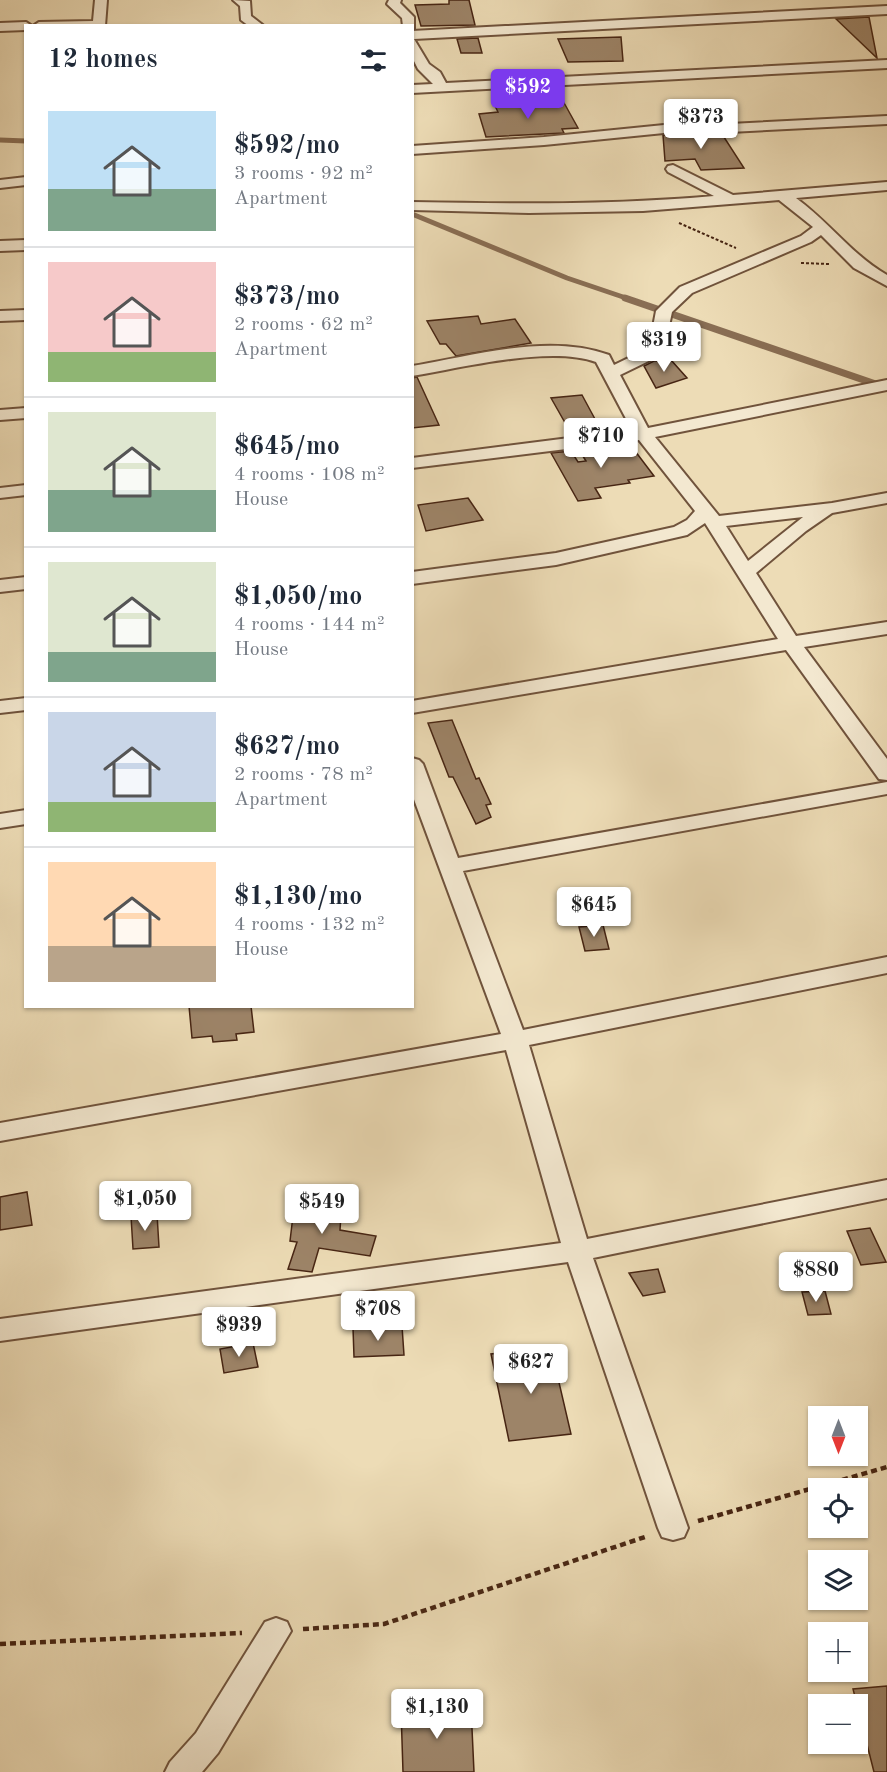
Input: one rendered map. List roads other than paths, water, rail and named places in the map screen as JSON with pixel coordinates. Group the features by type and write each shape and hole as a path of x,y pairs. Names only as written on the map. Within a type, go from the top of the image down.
{"street":[{"path":"99,24 101,0 114,0"},
{"path":"239,0 246,4 245,17 255,24"},
{"path":"395,0 393,4 408,17 409,24"},
{"path":"414,35 506,28 887,10"},
{"path":"0,27 24,26"},
{"path":"414,46 423,66 435,75 442,87"},
{"path":"414,89 548,84 887,64"},
{"path":"414,150 543,141 684,127 730,128 887,120"},
{"path":"673,169 732,200"},
{"path":"0,184 24,180"},
{"path":"414,206 529,209 650,206 887,186"},
{"path":"0,191 24,192"},
{"path":"783,196 811,216 856,262 887,281"},
{"path":"610,373 651,357 657,351 664,311 686,290 806,239 822,228"},
{"path":"0,246 24,245"},
{"path":"856,262 887,268"},
{"path":"0,316 24,315"},
{"path":"414,371 550,352 581,351 603,359 643,434 710,516 790,642 887,774"},
{"path":"414,463 643,434 887,385"},
{"path":"0,415 24,413"},
{"path":"0,493 24,490"},
{"path":"414,578 556,558 681,531 710,516 832,508 887,498"},
{"path":"746,572 799,527 832,508"},
{"path":"0,586 24,583"},
{"path":"414,707 602,677 790,642 887,628"},
{"path":"0,707 24,704"},
{"path":"414,770 516,1040 577,1251 673,1528"},
{"path":"449,867 887,788"},
{"path":"0,820 24,817"},
{"path":"0,1132 516,1040 887,965"},
{"path":"0,1330 577,1251 887,1189"},
{"path":"181,1772 207,1743 276,1631"}],"waterway":[{"path":"0,140 24,141"},
{"path":"414,215 567,278 629,299"},
{"path":"625,298 887,388"}]}
